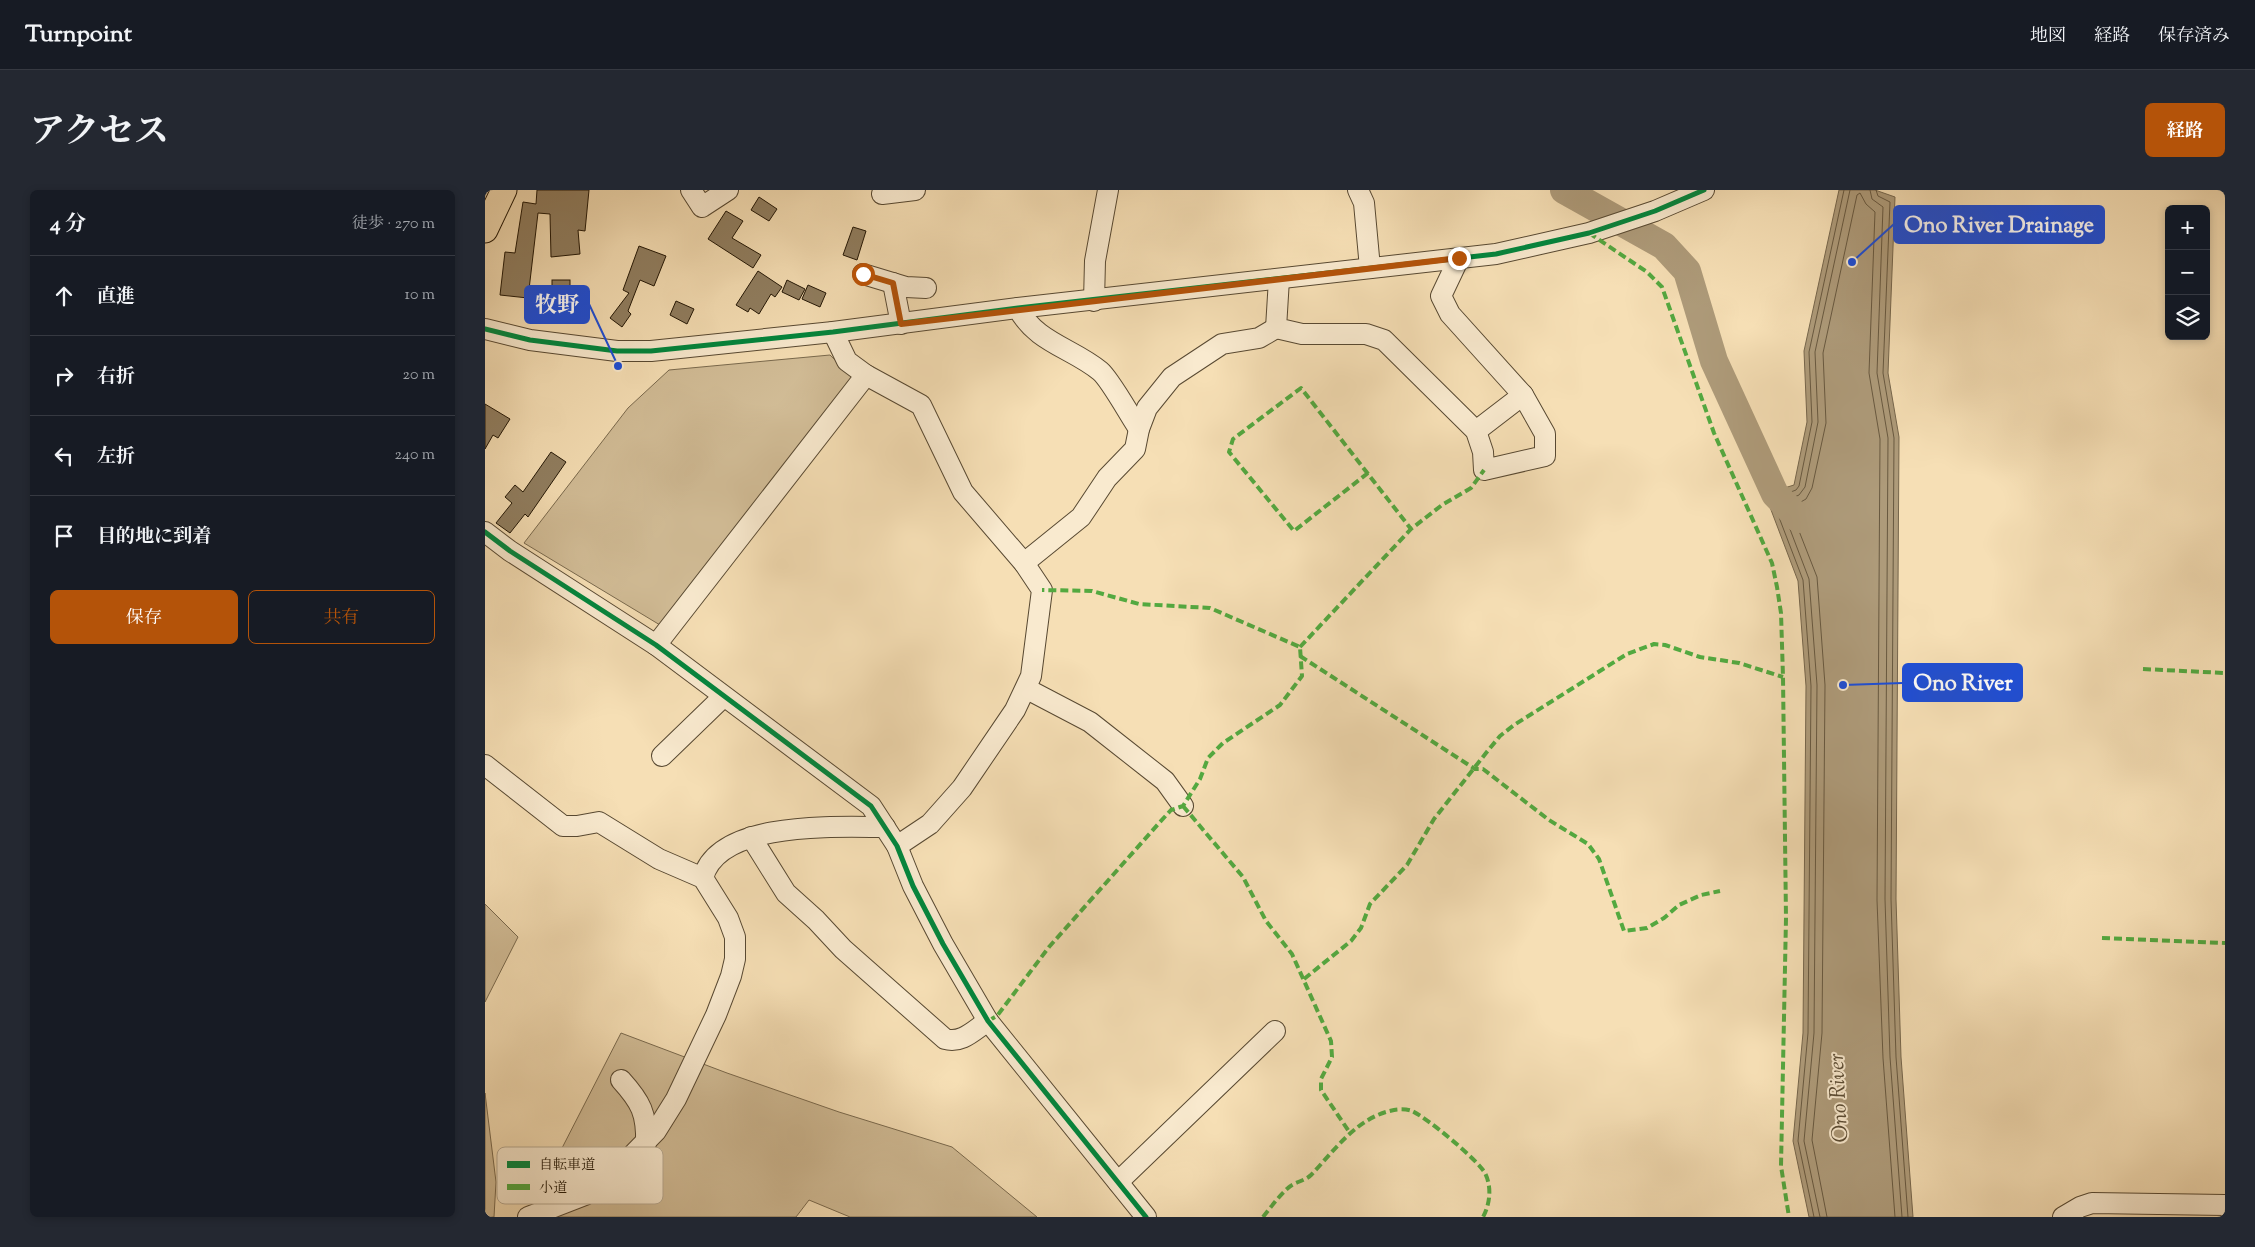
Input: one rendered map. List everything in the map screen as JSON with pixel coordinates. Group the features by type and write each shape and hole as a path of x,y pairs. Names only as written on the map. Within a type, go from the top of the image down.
{"main road":[{"path":"485,230 504,190"}],"street":[{"path":"691,190 702,207 728,190"},
{"path":"882,194 915,190"},
{"path":"1094,301 1095,261 1108,190"},
{"path":"1358,190 1364,203 1370,268"},
{"path":"485,329 530,340 617,351 651,351 833,332 1018,308 1094,301 1496,254 1589,233 1655,211 1705,190"},
{"path":"1024,563 1081,517 1107,478 1135,449 1139,429 1147,408 1172,377 1221,344 1259,338 1276,328 1302,334 1367,334 1384,340 1475,430 1483,452 1484,470 1545,456 1545,434 1523,395 1450,314 1441,296 1459,258"},
{"path":"863,274 906,287 926,288"},
{"path":"1276,328 1279,279"},
{"path":"893,283 901,324"},
{"path":"1018,308 1024,320 1038,334 1101,372 1139,429"},
{"path":"833,332 847,361 866,375 921,405 963,492 1024,563 1042,590 1031,676 1027,689 962,788 930,824 897,846"},
{"path":"656,645 866,375"},
{"path":"1475,430 1523,395"},
{"path":"488,541 656,645 871,806 897,846 909,877 939,936 988,1021 1147,1217"},
{"path":"1027,689 1090,722 1165,782 1183,806"},
{"path":"662,756 723,697"},
{"path":"485,765 563,826 577,826 599,822 659,859 703,878 728,918 735,937 735,959 731,976 716,1014 677,1099 656,1131 642,1147"},
{"path":"703,878 705,869 721,851 751,837 795,830 885,827"},
{"path":"751,837 785,893 816,920 843,949 945,1039 954,1042 960,1040 988,1021"},
{"path":"1118,1182 1275,1031"},
{"path":"621,1080 636,1096 643,1111 647,1124 646,1143"},
{"path":"2063,1217 2080,1207 2092,1203 2225,1205"},
{"path":"532,1216 562,1204"}],"shaded area":[{"path":"830,355 857,381 665,628 524,543 628,408 669,370"},
{"path":"485,904 518,937 485,1002"},
{"path":"621,1033 839,1112 952,1147 1037,1217 850,1217 809,1200 796,1217 531,1217 537,1204 663,1204 663,1147 563,1147"},
{"path":"485,1093 496,1182 494,1217 485,1217"}],"water":[{"path":"1839,190 1875,190 1895,197 1888,373 1899,437 1896,899 1901,1057 1913,1217 1809,1217 1793,1141 1803,1033 1806,686 1798,581 1765,494 1794,485 1807,422 1804,351"}],"building":[{"path":"537,190 589,190 585,231 578,230 580,254 551,257 550,214 538,213 528,298 500,295 505,252 515,253 523,202 536,204"},
{"path":"759,197 777,209 769,221 751,210"},
{"path":"726,211 743,221 732,238 761,255 753,268 708,239"},
{"path":"853,227 866,231 857,260 843,255"},
{"path":"639,246 666,256 654,286 640,280 628,311 631,314 622,327 610,318 629,293 623,290"},
{"path":"758,271 782,287 775,297 771,294 759,314 750,308 748,312 736,305"},
{"path":"552,280 570,280 570,299 552,299"},
{"path":"787,280 805,289 799,300 782,292"},
{"path":"808,285 826,293 820,307 802,299"},
{"path":"676,301 694,309 687,324 670,315"},
{"path":"485,404 510,419 498,438 493,435 485,449"},
{"path":"551,452 566,462 528,517 525,514 510,533 496,523 512,503 505,497 515,485 523,492"}],"waterway":[{"name":"Ono River","path":"1564,190 1664,246 1687,271 1714,361 1775,494 1799,519"}],"marked path":[{"path":"1589,233 1647,272 1662,287 1714,433 1772,563 1777,587 1781,613 1783,677 1786,918 1781,1166 1789,1217"},
{"path":"1368,473 1294,531 1229,452 1233,439 1301,388 1411,529"},
{"path":"1300,647 1411,529 1442,505 1471,488 1484,470"},
{"path":"988,1021 997,1016 1049,947 1160,822 1171,810 1183,806 1200,779 1208,758 1223,743 1280,705 1302,676 1300,647 1210,608 1139,604 1092,591 1042,590"},
{"path":"1304,979 1351,941 1361,928 1370,904 1407,865 1434,819 1500,736 1514,725 1627,654 1654,644 1665,645 1700,657 1739,663 1783,677"},
{"path":"1300,656 1475,769 1483,769 1549,820 1588,844 1599,859 1624,931 1647,928 1664,918 1679,905 1701,895 1720,891"},
{"path":"2143,669 2225,673"},
{"path":"1183,806 1243,877 1266,921 1292,954 1331,1041 1332,1057 1321,1079 1321,1090 1350,1133"},
{"path":"2102,938 2225,943"},
{"path":"1263,1217 1290,1186 1311,1175 1338,1145 1358,1127 1381,1114 1401,1109 1412,1111 1428,1121 1463,1149 1485,1173 1489,1184 1489,1201 1483,1217"}],"cycle path":[{"path":"485,329 530,340 617,351 651,351 833,332 1018,308 1496,254 1589,233 1655,211 1704,190"},
{"path":"485,532 510,551 656,645 871,806 897,846 913,886 943,944 988,1021 1146,1217"}],"place":[{"name":"Ono River Drainage","path":"1852,262"},
{"name":"牧野","path":"618,366"},
{"name":"Ono River","path":"1843,685"}],"route":[{"path":"863,274 893,283 901,324 1018,308 1094,301 1459,258"}]}
